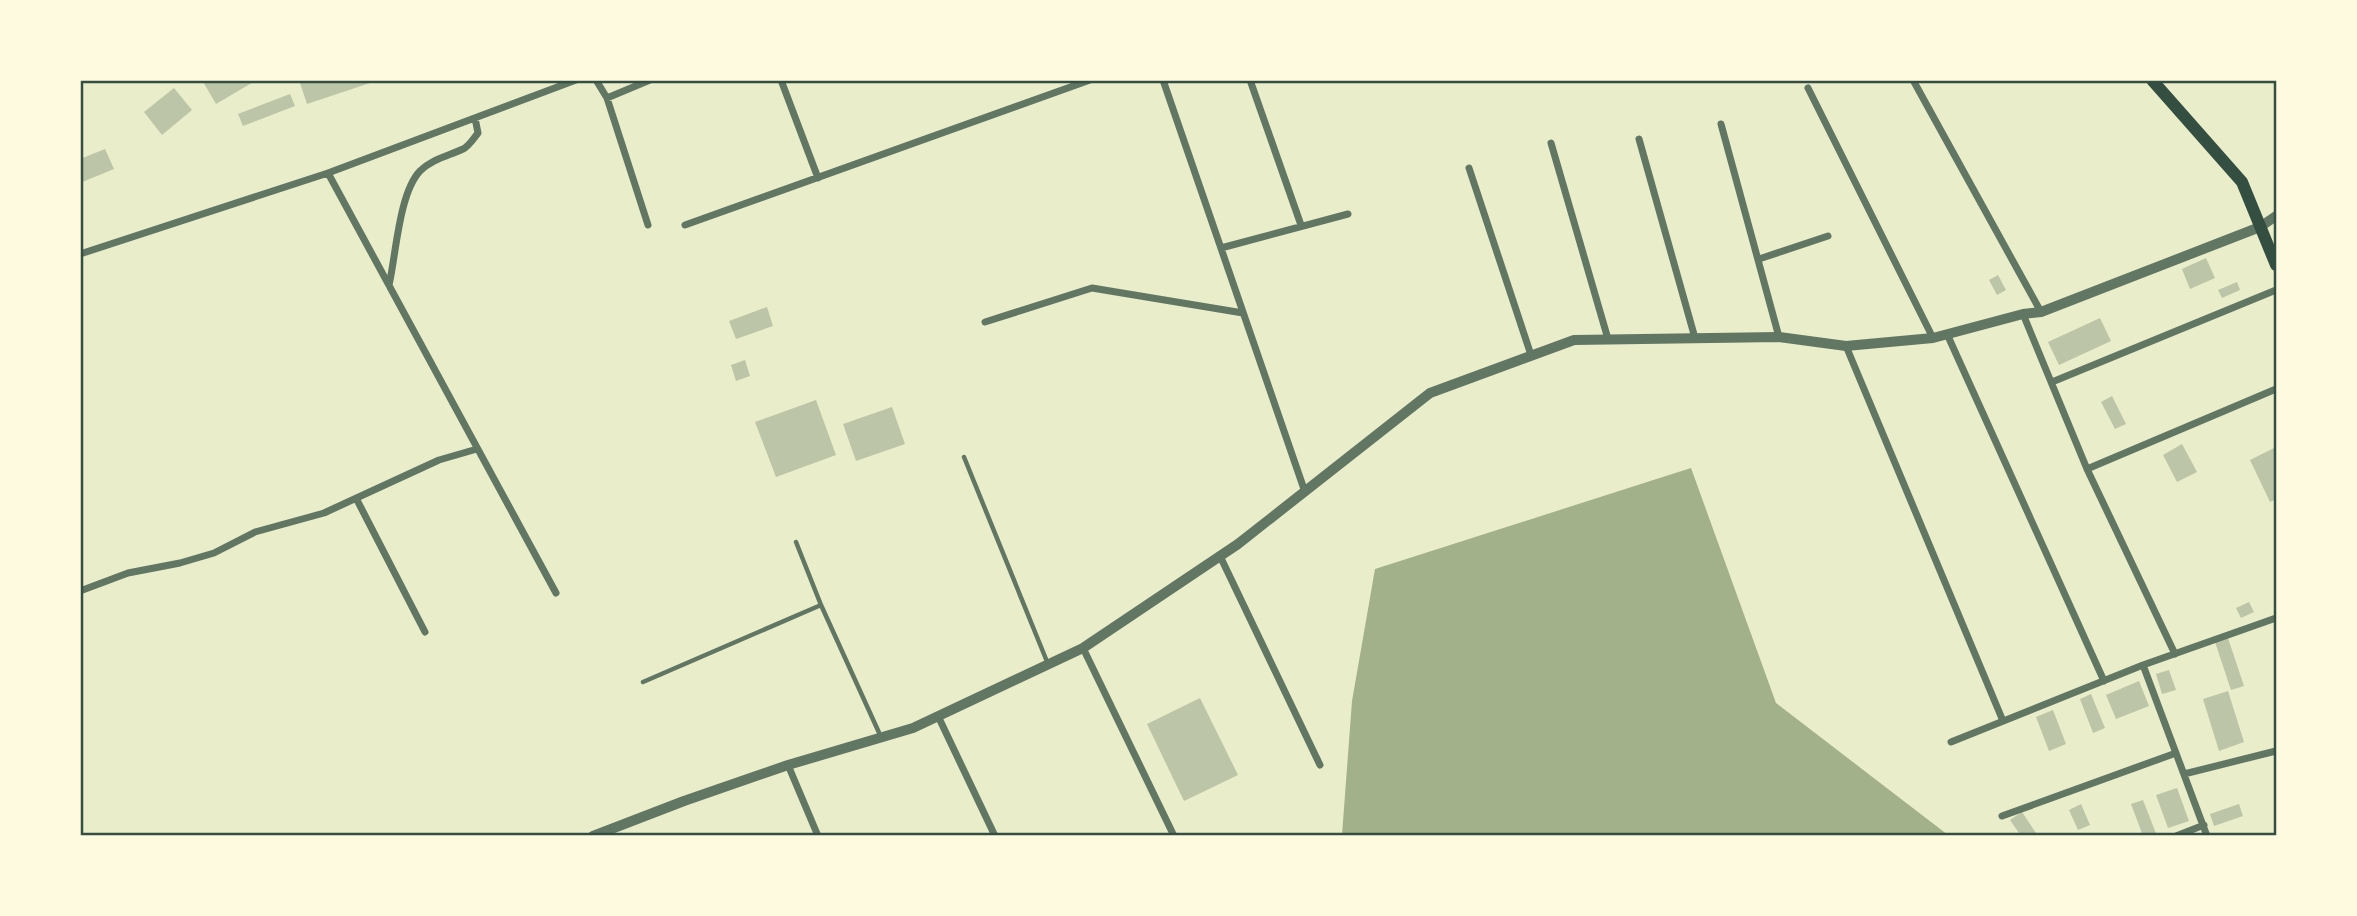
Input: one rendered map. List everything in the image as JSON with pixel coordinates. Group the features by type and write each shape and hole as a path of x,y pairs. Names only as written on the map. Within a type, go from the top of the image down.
{"main road":[{"path":"2152,80 2242,182 2277,265"}],"street":[{"path":"80,254 328,173 576,80"},
{"path":"596,80 607,98 648,225"},
{"path":"607,98 650,80"},
{"path":"781,80 818,178"},
{"path":"685,225 1090,80"},
{"path":"1163,80 1305,492"},
{"path":"1250,80 1301,225"},
{"path":"1913,80 2041,312"},
{"path":"1808,88 1933,338"},
{"path":"389,285 400,220 419,172 439,157 466,148 478,133 475,118"},
{"path":"1721,124 1779,337"},
{"path":"1639,139 1695,338"},
{"path":"1551,143 1608,339"},
{"path":"1469,168 1531,355"},
{"path":"328,173 556,593"},
{"path":"1221,248 1348,214"},
{"path":"593,835 788,765 912,728 1083,648 1220,556 1430,393 1531,355 1574,340 1779,337 1846,346 1933,338 2023,314 2041,312 2260,227 2277,216"},
{"path":"1759,259 1828,236"},
{"path":"985,322 1091,288 1243,313"},
{"path":"2052,382 2277,290"},
{"path":"2023,314 2087,469 2175,654"},
{"path":"1947,334 2104,681"},
{"path":"1846,346 2003,721"},
{"path":"2087,469 2277,389"},
{"path":"80,590 128,573 214,553 255,532 324,513 439,460 477,449"},
{"path":"356,498 425,632"},
{"path":"1220,556 1320,765"},
{"path":"1951,742 2143,665 2277,618"},
{"path":"1083,648 1174,835"},
{"path":"2143,665 2207,835"},
{"path":"938,716 995,835"},
{"path":"2184,774 2277,751"},
{"path":"2002,816 2176,753"},
{"path":"788,765 818,835"},
{"path":"2176,835 2204,825"}],"lane":[{"path":"964,457 1049,665"},
{"path":"796,542 821,605 881,737"},
{"path":"643,682 821,605"}],"shaded area":[{"path":"1691,468 1776,703 1948,835 1342,835 1352,701 1375,569"}],"building":[{"path":"202,80 257,80 216,104"},
{"path":"299,80 376,80 376,81 307,104"},
{"path":"174,88 192,110 162,135 144,112"},
{"path":"290,94 295,106 243,126 238,114"},
{"path":"105,149 114,169 80,183 80,159"},
{"path":"2206,258 2215,278 2190,289 2182,269"},
{"path":"1998,275 2006,290 1997,295 1989,280"},
{"path":"2237,282 2240,290 2222,298 2218,290"},
{"path":"767,307 773,326 736,339 729,321"},
{"path":"2100,318 2111,341 2059,365 2048,342"},
{"path":"745,360 750,376 736,381 731,365"},
{"path":"2112,396 2126,424 2115,429 2101,402"},
{"path":"816,400 836,455 776,477 755,422"},
{"path":"892,407 905,444 856,461 843,424"},
{"path":"2182,444 2197,472 2177,482 2163,455"},
{"path":"2276,447 2276,499 2270,502 2250,460"},
{"path":"2249,602 2254,612 2241,618 2236,608"},
{"path":"2228,638 2244,686 2231,690 2215,642"},
{"path":"2169,670 2176,690 2162,694 2156,674"},
{"path":"2139,681 2149,706 2116,719 2106,695"},
{"path":"2228,691 2244,742 2219,751 2203,699"},
{"path":"2091,694 2105,728 2093,733 2080,699"},
{"path":"1200,698 1238,775 1184,801 1147,724"},
{"path":"2053,710 2066,744 2049,751 2036,717"},
{"path":"2177,788 2189,821 2168,828 2156,795"},
{"path":"2143,800 2157,836 2143,836 2131,804"},
{"path":"2081,804 2090,825 2078,830 2069,810"},
{"path":"2239,804 2243,816 2214,826 2210,814"},
{"path":"2022,812 2038,836 2021,836 2010,820"}]}
